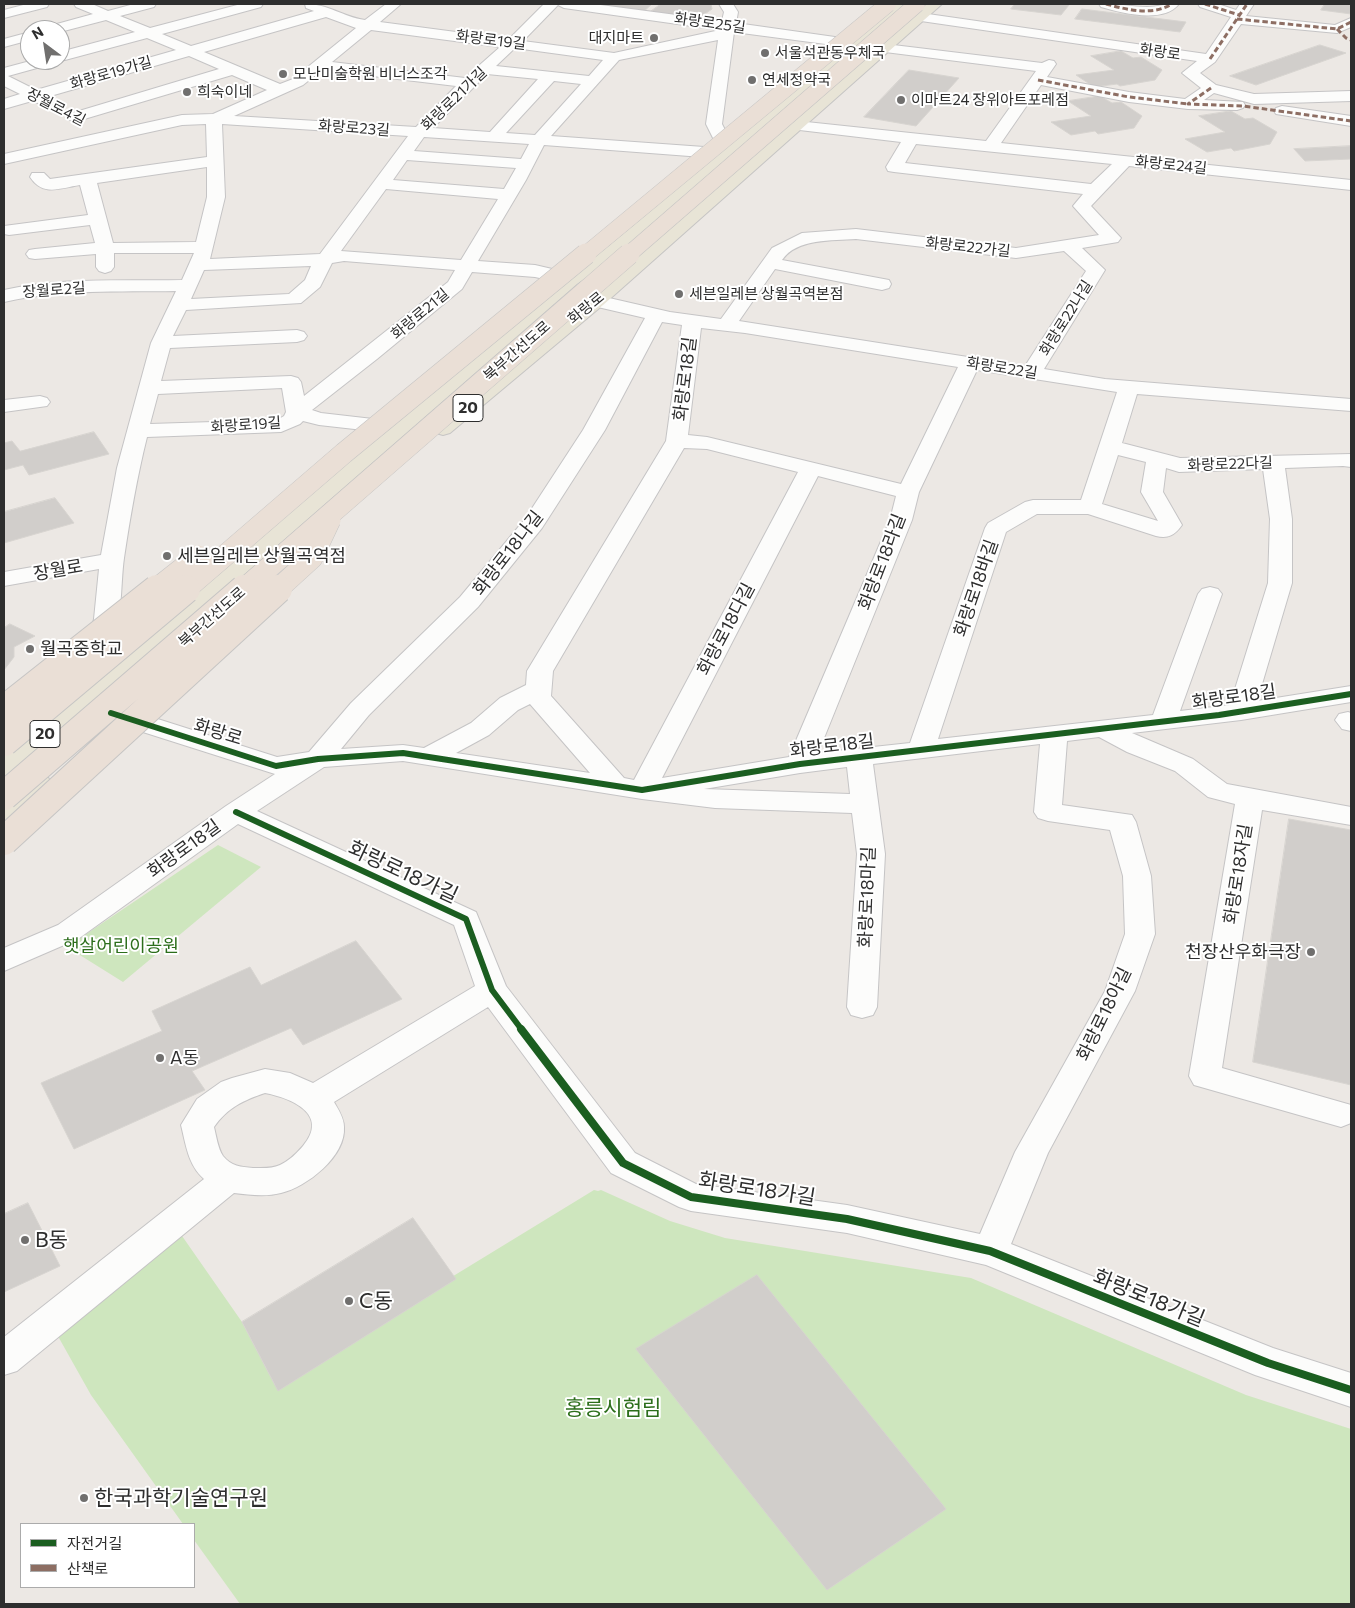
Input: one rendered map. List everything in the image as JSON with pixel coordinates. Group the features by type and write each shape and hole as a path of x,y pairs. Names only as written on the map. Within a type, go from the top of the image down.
{"highway":[{"name":"북부간선도로","path":"4,742 143,626 344,453 888,4"},
{"name":"북부간선도로","path":"4,796 334,511 924,8"},
{"path":"4,710 218,540 344,453"},
{"path":"4,841 312,558 334,511"}],"main road":[{"name":"화랑로","path":"4,769 86,700 571,278 611,253 903,4"},
{"name":"화랑로","path":"4,814 111,712 596,301 885,48 924,8"},
{"path":"611,253 618,262 635,265"}],"street":[{"path":"7,10 42,4"},
{"name":"화랑로19가길","path":"81,4 280,90"},
{"path":"70,25 149,4"},
{"name":"화랑로19가길","path":"70,54 256,4"},
{"name":"화랑로19길","path":"307,4 354,23 614,57"},
{"path":"86,700 106,619 112,560 128,468 161,343 201,256 216,197 214,119 298,82 394,4"},
{"name":"화랑로21가길","path":"179,305 294,299 313,283 320,267 420,132 552,4"},
{"name":"화랑로25길","path":"564,4 728,31 856,44"},
{"path":"726,4 731,12 714,124 729,154"},
{"path":"1106,4 1130,10 1146,11 1162,9 1172,4"},
{"path":"1205,4 1241,13 1338,29 1351,22"},
{"name":"화랑로","path":"924,8 1067,38 1210,59"},
{"name":"화랑로19가길","path":"4,104 328,12"},
{"path":"1210,59 1241,13"},
{"path":"1338,29 1346,38 1351,40"},
{"path":"614,57 728,31"},
{"path":"991,145 1067,38"},
{"path":"4,43 20,39"},
{"path":"885,48 1042,74 1129,97 1188,104 1243,106 1351,121"},
{"name":"화랑로21길","path":"296,412 370,356 455,285 509,195 539,140 614,57"},
{"name":"화랑로","path":"1210,59 1190,74 1211,88 1254,99 1351,96"},
{"path":"320,65 468,84"},
{"name":"화랑로19가길","path":"4,73 20,68"},
{"path":"484,68 593,81"},
{"name":"화랑로19가길","path":"75,117 233,70"},
{"path":"494,137 550,76"},
{"name":"장월로4길","path":"4,80 108,136"},
{"path":"1188,104 1211,88"},
{"name":"화랑로23길","path":"214,119 729,154"},
{"name":"장월로4길","path":"4,159 182,120 214,119"},
{"name":"화랑로24길","path":"797,126 991,145 1351,185"},
{"path":"912,137 894,167 1095,190"},
{"name":"화랑로21가길","path":"403,155 526,164"},
{"name":"화랑로22가길","path":"726,326 778,252 802,238 856,234 1016,253 1112,238 1082,206 1095,190 1126,160"},
{"path":"38,177 46,185 216,162"},
{"name":"장월로2길","path":"87,178 105,248 105,287"},
{"path":"382,184 509,195"},
{"path":"9,230 97,219"},
{"name":"화랑로22나길","path":"1031,373 1096,270 1068,244"},
{"path":"35,254 105,248 201,256 327,259"},
{"name":"화랑로","path":"327,259 344,256 466,264 535,271 571,278"},
{"path":"770,263 882,284"},
{"name":"장월로2길","path":"4,296 19,292 188,285"},
{"name":"화랑로22길","path":"596,301 692,322 745,327 1104,385 1351,405"},
{"name":"화랑로18나길","path":"318,759 360,709 469,602 534,523 594,430 656,315"},
{"name":"화랑로18길","path":"539,689 540,671 677,441 692,322"},
{"path":"161,343 297,336"},
{"name":"화랑로18라길","path":"800,764 901,520 908,492 970,363"},
{"name":"화랑로19길","path":"138,431 281,426 293,420 296,412 291,382 149,388"},
{"path":"1090,507 1127,393 1126,386"},
{"path":"4,406 40,402"},
{"path":"296,412 319,419 399,428"},
{"path":"677,441 707,443 908,492"},
{"name":"화랑로22다길","path":"1110,446 1179,465 1347,459 1351,461"},
{"name":"화랑로18바길","path":"921,750 996,528 1033,507 1090,507 1164,530 1171,525 1152,492 1157,459"},
{"name":"화랑로18길","path":"1242,712 1280,582 1281,519 1273,463"},
{"name":"화랑로18다길","path":"642,790 811,468"},
{"name":"장월로","path":"4,579 112,560"},
{"name":"화랑로18길","path":"1163,722 1210,594"},
{"path":"428,757 480,729 510,704 539,689"},
{"path":"539,689 538,697 614,786"},
{"name":"화랑로","path":"111,712 276,766 318,759"},
{"name":"화랑로18길","path":"642,790 800,764 1242,712 1350,712"},
{"name":"화랑로18자길","path":"1104,729 1136,746 1184,765 1218,791 1250,799 1351,816"},
{"name":"화랑로18아길","path":"990,1251 1032,1152 1120,991 1140,934 1137,876 1122,822 1048,812 1054,734"},
{"name":"화랑로18길","path":"4,960 68,932 236,812 318,759 403,753 614,786 715,799 865,804"},
{"name":"화랑로18마길","path":"859,757 871,854 862,1007"},
{"name":"화랑로18자길","path":"1250,799 1205,1076 1341,1114"},
{"name":"화랑로18가길","path":"236,812 466,919 492,990 623,1163 691,1197 847,1219 990,1251 1268,1363 1351,1390"},
{"path":"314,1098 492,990"},
{"path":"265,1082 290,1085 314,1098 324,1113 328,1129 323,1146 309,1162 287,1178 257,1182 228,1179 207,1162 201,1142 197,1125 209,1108 232,1091 265,1082"},
{"path":"4,1359 228,1179"}],"green space":[{"name":"햇살어린이공원","path":"218,845 261,867 123,982 67,947"},
{"name":"홍릉시험림","path":"594,1190 601,1190 670,1221 725,1238 971,1278 1246,1395 1351,1429 1351,1604 240,1604 195,1541 195,1523 182,1523 91,1395 50,1322 173,1223 242,1322 275,1385"}],"building":[{"path":"595,4 652,4 642,13 591,6"},
{"path":"661,4 711,4 712,9 702,16 688,18 650,12"},
{"path":"1015,4 1069,5 1061,15 1011,9"},
{"path":"1325,4 1351,4 1351,14 1321,10"},
{"path":"1082,9 1186,22 1180,32 1075,19"},
{"path":"1320,45 1346,53 1256,85 1230,76"},
{"path":"1121,51 1133,58 1141,57 1162,70 1155,80 1120,86 1117,84 1094,87 1076,75 1114,70 1091,56"},
{"path":"909,70 959,78 916,126 864,117"},
{"path":"1100,96 1112,103 1121,102 1142,116 1134,128 1098,134 1095,131 1071,135 1051,122 1091,116 1068,101"},
{"path":"1231,111 1245,119 1253,118 1277,132 1270,144 1234,151 1231,148 1207,152 1185,139 1225,132 1199,116"},
{"path":"1351,146 1351,159 1305,161 1294,149"},
{"path":"94,432 109,454 29,475 23,465 4,470 4,443 12,441 20,451"},
{"path":"55,498 74,523 4,543 4,512"},
{"path":"10,624 35,636 14,647 14,657 4,670 4,628"},
{"path":"1289,819 1351,830 1351,1085 1253,1062"},
{"name":"A동","path":"356,941 402,999 303,1045 291,1028 192,1071 205,1090 74,1149 41,1083 162,1031 152,1011 250,967 261,985"},
{"name":"B동","path":"28,1203 60,1266 4,1292 4,1214"},
{"name":"C동","path":"413,1218 456,1279 278,1391 242,1322"},
{"path":"757,1275 946,1509 827,1590 636,1349"}],"marked path":[{"path":"1106,4 1140,11 1158,10 1172,4"},
{"path":"1205,4 1239,15"},
{"path":"1210,59 1247,4"},
{"path":"1237,19 1337,29 1351,22"},
{"path":"1337,29 1346,38 1351,40"},
{"path":"1038,80 1129,97 1188,104"},
{"path":"1211,88 1188,104 1243,106 1351,121"}],"cycle path":[{"path":"111,713 276,766 318,759 403,753 642,790 800,764 1219,715 1351,694"},
{"path":"236,812 466,919 492,990 623,1163 691,1197 847,1219 990,1251 1268,1363 1351,1390"}],"place":[{"name":"대지마트","path":"654,38"},
{"name":"서울석관동우체국","path":"765,53"},
{"name":"모난미술학원 비너스조각","path":"283,74"},
{"name":"연세정약국","path":"752,80"},
{"name":"희숙이네","path":"187,92"},
{"name":"이마트24 장위아트포레점","path":"901,100"},
{"name":"세븐일레븐 상월곡역본점","path":"679,294"},
{"name":"세븐일레븐 상월곡역점","path":"167,556"},
{"name":"월곡중학교","path":"30,649"},
{"name":"천장산우화극장","path":"1311,952"},
{"name":"A동","path":"160,1058"},
{"name":"B동","path":"25,1240"},
{"name":"C동","path":"349,1301"},
{"name":"한국과학기술연구원","path":"84,1498"}]}
